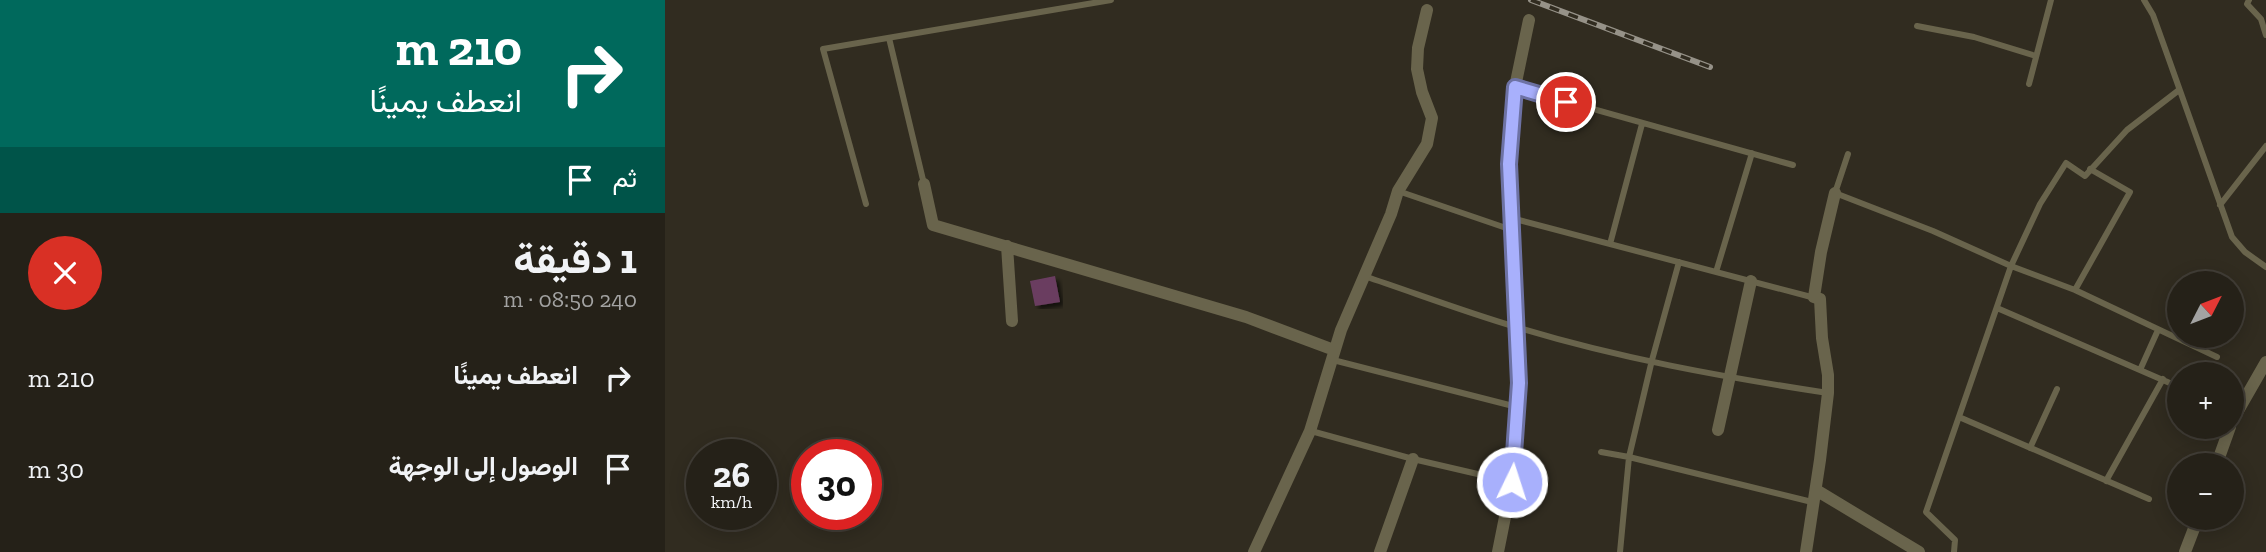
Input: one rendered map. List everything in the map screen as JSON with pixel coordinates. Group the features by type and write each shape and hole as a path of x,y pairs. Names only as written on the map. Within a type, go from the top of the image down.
{"street":[{"path":"1254,552 1310,431 1333,355 1398,191 1427,144 1432,118 1416,69 1427,10"},
{"path":"1498,552 1512,482 1519,383 1509,164 1515,87 1529,20"},
{"path":"924,184 933,225 1246,317 1333,355"},
{"path":"1806,552 1828,393 1820,299 1814,297 1835,193"},
{"path":"1007,246 1012,321"},
{"path":"1718,430 1751,281"},
{"path":"2244,399 2266,362"},
{"path":"1380,552 1413,459"},
{"path":"1814,496 1919,552"},
{"path":"2185,552 2193,530"}],"lane":[{"path":"866,204 823,49 1111,0"},
{"path":"2029,84 2051,0"},
{"path":"2144,0 2153,15 2232,236 2237,245 2266,267"},
{"path":"2249,0 2247,4 2261,19 2266,36"},
{"path":"1917,26 1974,37 2035,56"},
{"path":"889,38 924,184"},
{"path":"1515,87 1793,165"},
{"path":"1954,552 1955,540 1926,512 2011,266 2040,204 2066,163 2085,176 2127,130 2179,90"},
{"path":"1610,244 1642,124"},
{"path":"2220,205 2266,146"},
{"path":"1716,272 1752,153"},
{"path":"1848,154 1835,193 2075,290 2217,357"},
{"path":"2075,290 2130,192 2090,169"},
{"path":"1398,191 1511,224 1610,244 1820,299"},
{"path":"1621,552 1629,457 1651,360 1679,262"},
{"path":"1364,276 1515,327 1730,378 1828,393"},
{"path":"1997,307 2167,381"},
{"path":"2140,370 2158,330"},
{"path":"1333,355 1517,407"},
{"path":"2106,481 2163,379"},
{"path":"2030,448 2057,389"},
{"path":"1959,417 2149,499"},
{"path":"1310,431 1512,482"},
{"path":"1601,452 1814,496"}],"building":[{"path":"1055,276 1060,302 1035,306 1030,281"}],"railway":[{"path":"1531,0 1710,67"}],"route":[{"path":"1512,482 1519,383 1509,164 1515,87 1566,102"}]}
